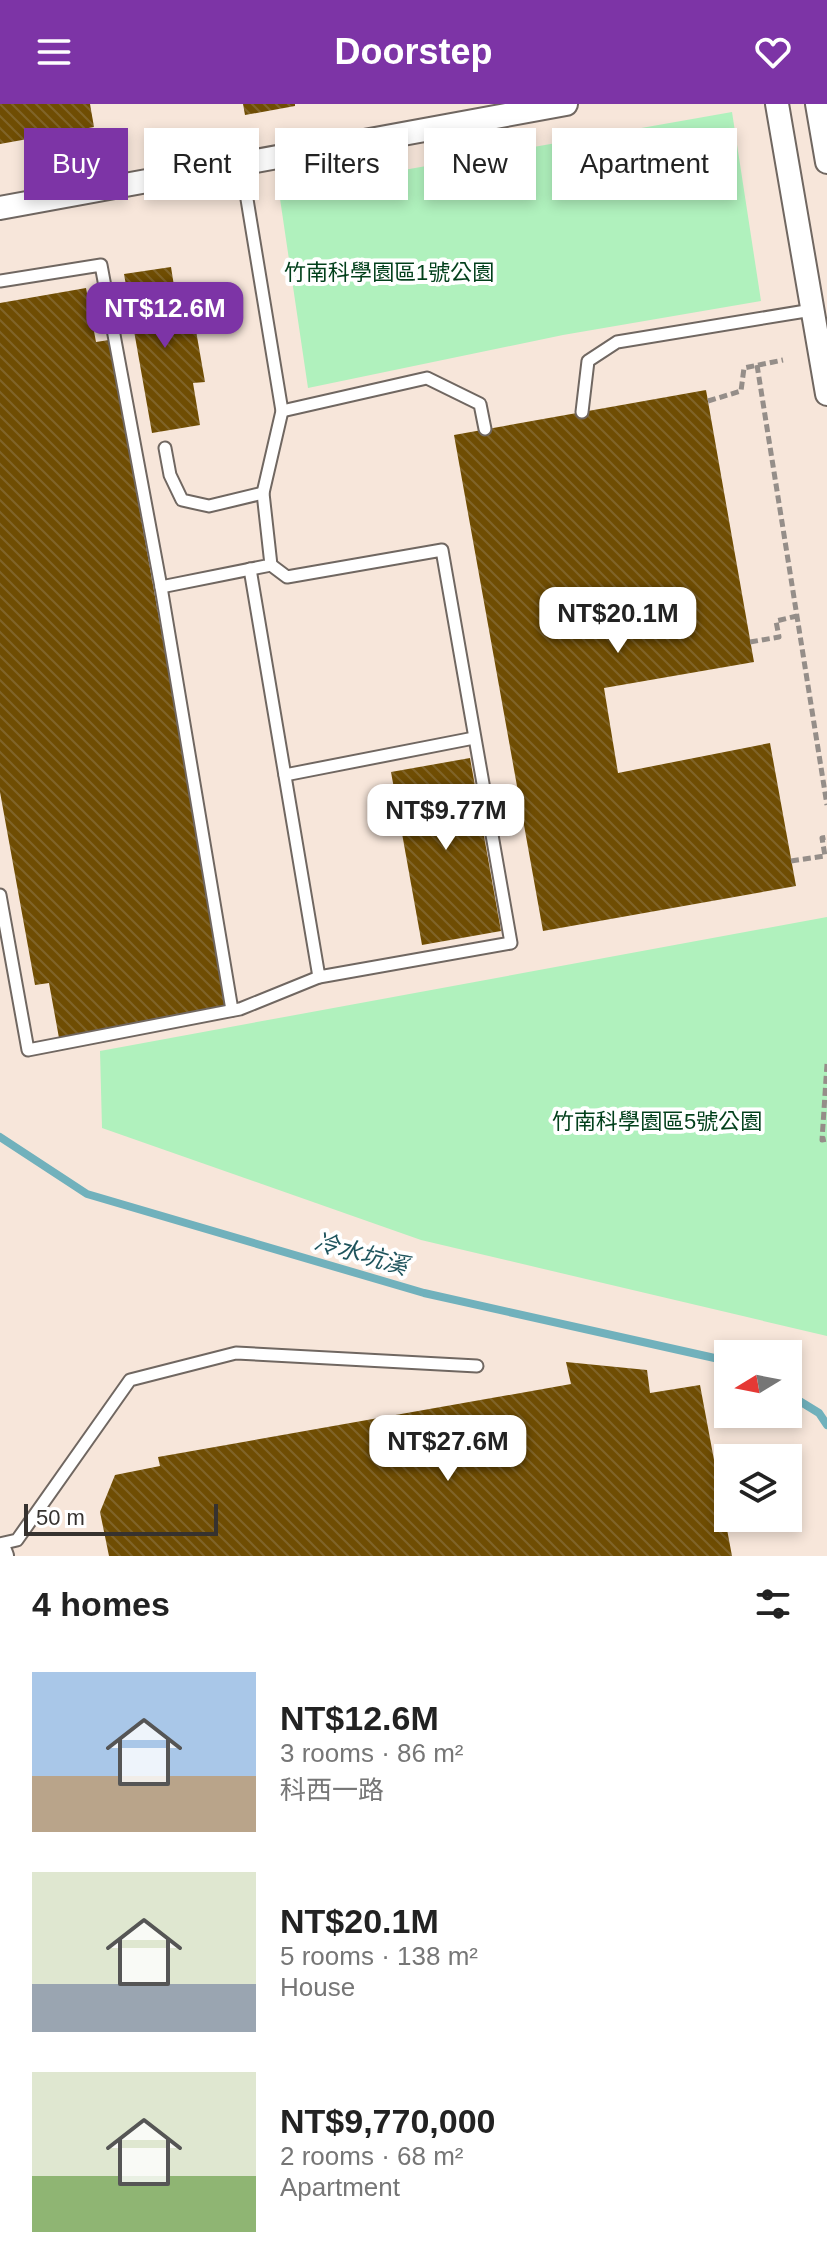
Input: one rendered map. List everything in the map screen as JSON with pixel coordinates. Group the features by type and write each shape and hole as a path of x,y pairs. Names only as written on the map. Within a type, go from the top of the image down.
{"street":[{"path":"259,160 566,104"},
{"path":"777,104 827,394"},
{"path":"817,104 827,162"},
{"path":"0,208 144,181"}],"lane":[{"path":"0,895 28,1050 232,1010 319,977 511,943 442,550 287,577 271,565 263,493 282,411 247,200"},
{"path":"0,281 101,265 161,587 232,1010"},
{"path":"582,412 588,361 617,342 812,310"},
{"path":"282,411 427,378 480,404 485,429"},
{"path":"165,448 170,475 182,500 209,506 263,493"},
{"path":"161,587 271,565"},
{"path":"250,569 319,977"},
{"path":"285,775 474,738"},
{"path":"0,1544 17,1540 130,1380 236,1353 477,1366"}],"path":[{"path":"708,401 741,391 744,368 783,360"},
{"path":"757,365 827,805"},
{"path":"750,642 779,637 776,621 797,616"},
{"path":"791,861 825,856 822,838 827,837"},
{"path":"827,1064 822,1140 827,1139"}],"shaded area":[{"path":"0,104 827,104 827,1556 0,1556"}],"green space":[{"name":"竹南科學園區1號公園","path":"732,112 734,128 641,128"},
{"name":"竹南科學園區1號公園","path":"552,144 552,200 737,200 737,145 761,301 563,335 308,388 280,200 408,200 408,169 424,166 424,200 536,200 536,147"},
{"name":"竹南科學園區5號公園","path":"827,917 827,1336 421,1240 102,1128 100,1051"}],"building":[{"path":"0,104 90,104 94,127 24,128 24,140 0,144"},
{"path":"243,104 295,104 295,106 245,115"},
{"path":"171,267 178,311 192,308 205,382 193,383 200,425 152,433 124,274"},
{"path":"86,288 96,342 109,340 229,1008 59,1038 49,983 35,985 0,792 0,303"},
{"path":"706,390 754,662 604,688 618,773 770,743 796,886 543,931 454,435"},
{"path":"470,758 501,931 422,945 391,772"},
{"path":"566,1362 647,1370 650,1393 700,1385 714,1460 714,1532 728,1532 732,1556 109,1556 100,1512 115,1475 160,1466 158,1457 571,1384"}],"waterway":[{"name":"冷水坑溪","path":"0,1137 87,1194 424,1293 714,1358"},
{"name":"冷水坑溪","path":"802,1403 819,1413 827,1425"}]}
